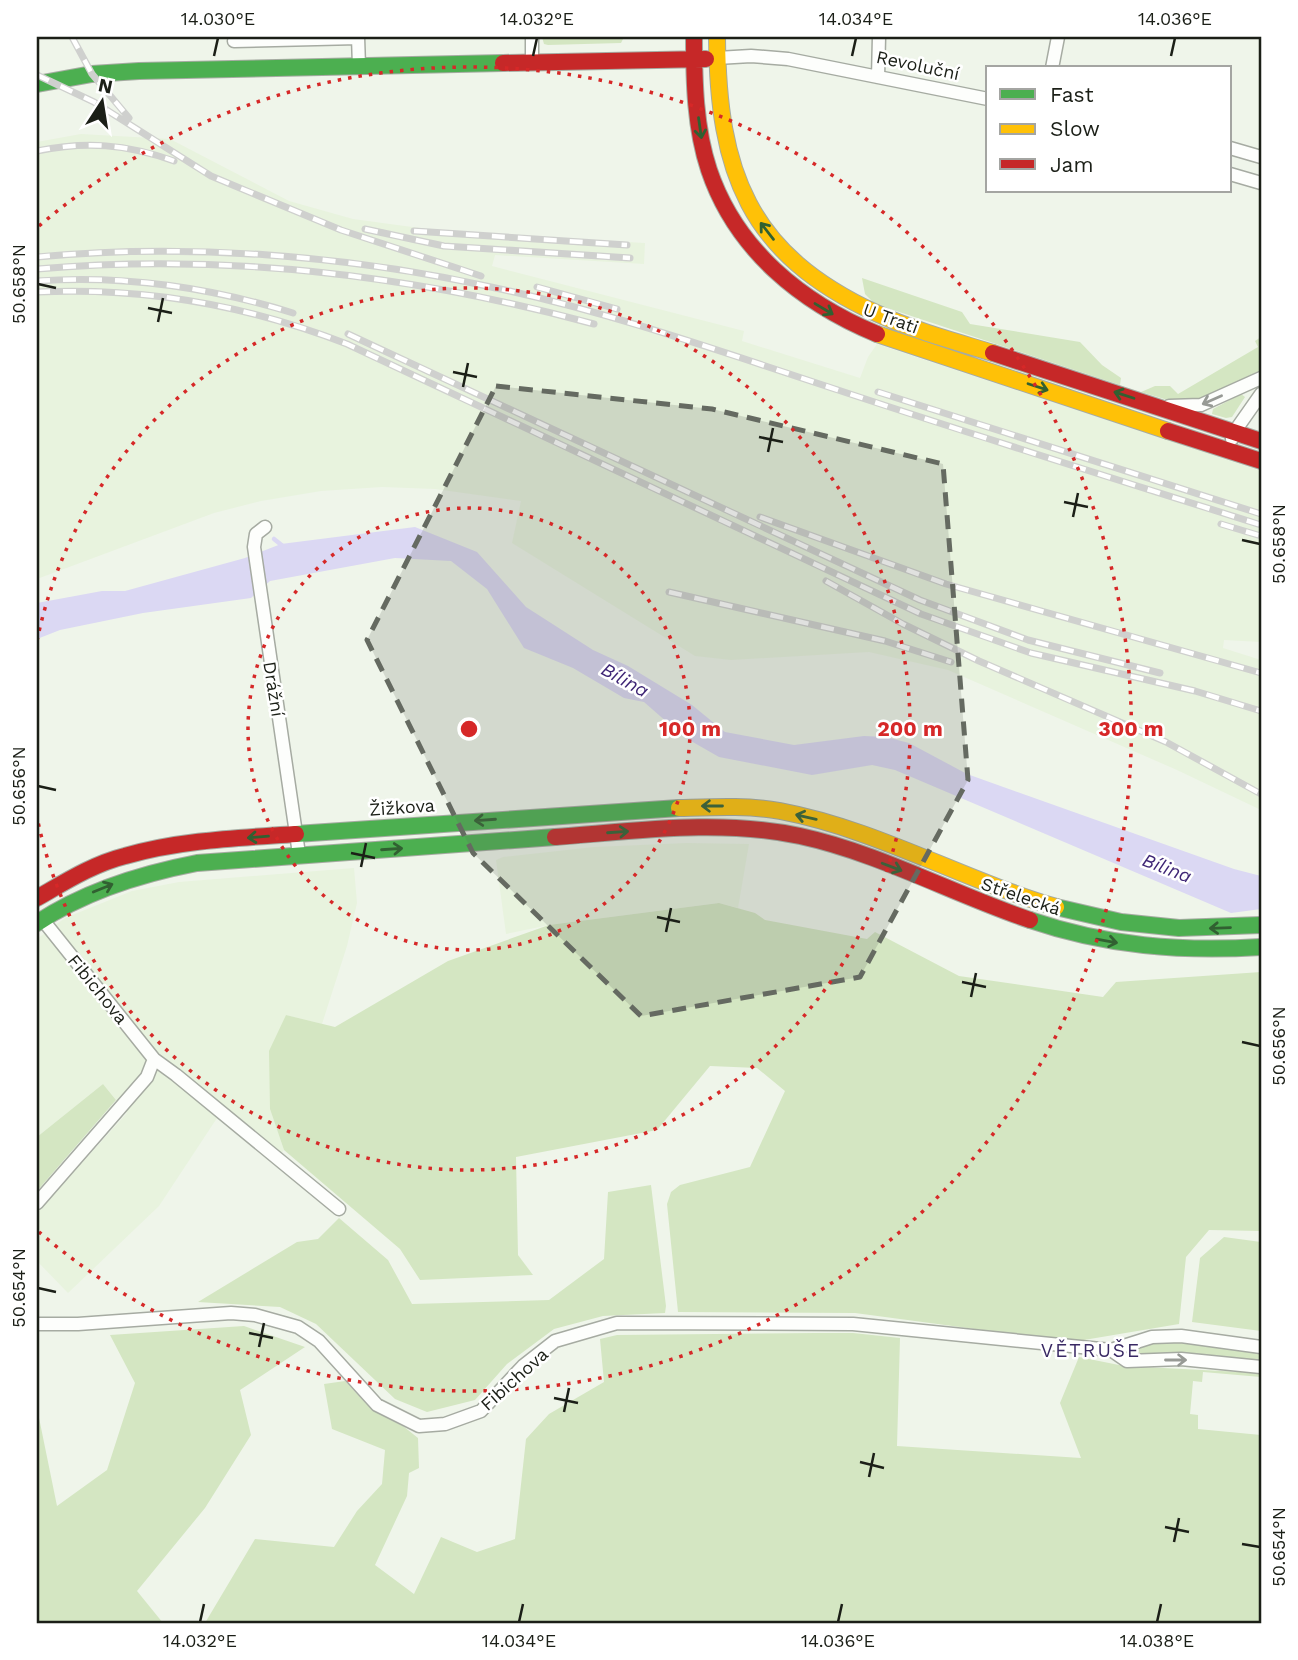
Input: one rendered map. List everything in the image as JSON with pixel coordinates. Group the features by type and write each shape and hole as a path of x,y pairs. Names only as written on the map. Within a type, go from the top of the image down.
{"main road":[{"name":"U Trati","path":"694,37 700,133 717,192 739,231 754,250 771,268 810,300 843,320 887,338 1261,461"},
{"name":"U Trati","path":"717,37 719,103 723,129 741,190 763,226 810,274 833,291 884,317 1261,441"},
{"name":"Revoluční","path":"37,84 92,74 253,67 717,58"},
{"name":"Žižkova","path":"37,898 84,871 123,856 180,844 699,806 742,806 780,811"},
{"name":"Střelecká","path":"780,811 831,823 1022,895 1084,915 1179,928 1261,925"},
{"name":"Střelecká","path":"299,855 698,827 741,828 778,832 828,844 977,902 1077,935 1179,949 1227,950 1261,947"},
{"path":"39,921 91,892 150,872 216,860 299,855"}],"street":[{"path":"234,41 358,37 359,66"},
{"path":"532,37 532,63"},
{"path":"878,77 879,37"},
{"path":"1052,66 1058,37"},
{"name":"Revoluční","path":"717,58 778,58 986,99"},
{"path":"1232,149 1261,157"},
{"path":"1232,175 1261,183"},
{"name":"U Trati","path":"1160,407 1201,405 1261,378"},
{"path":"1229,449 1235,431 1261,394"},
{"name":"Drážní","path":"265,527 256,534 254,547 299,855"},
{"name":"Fibichova","path":"39,921 154,1059 339,1209"},
{"path":"37,1203 147,1077 154,1059"},
{"name":"Fibichova","path":"37,1324 78,1324 231,1312 255,1315 298,1327 319,1342 377,1405 419,1426 445,1424 481,1411 523,1366 555,1342 617,1323 853,1324 1111,1350 1152,1337 1208,1338 1261,1347"},
{"name":"Fibichova","path":"1111,1350 1127,1361 1181,1359 1261,1367"}],"highlighted area":[{"path":"496,386 712,409 943,464 968,780 860,977 641,1016 473,853 367,640"}],"shaded area":[{"path":"81,134 170,139 289,201 353,219 449,232 645,243 644,264 495,255 492,266 744,331 742,341 860,378 868,357 877,344 1261,471 1261,642 1224,640 1223,648 1261,660 1261,810 1177,770 948,670 869,652 731,660 695,656 512,543 521,501 435,489 382,487 321,491 261,501 214,513 37,579 37,142"},
{"path":"687,843 749,844 738,908 719,903 549,925 506,934 496,860 594,847"},
{"path":"354,868 357,903 347,946 322,1024 286,1015 270,1109 284,1150 280,1155 223,1109 159,1206 68,1293 37,1261 37,1213 127,1113 103,1084 37,1137 37,939 65,918 132,891 179,882"}],"green space":[{"path":"542,37 624,37 621,43 548,45 544,44"},
{"path":"862,278 962,312 970,324 1080,342 1102,365 1121,378 1120,385 875,304 865,294"},
{"path":"1261,337 1261,370 1197,401 1171,401 1141,392 1155,386 1170,386 1178,394 1258,347 1255,341"},
{"path":"1241,394 1245,397 1232,417 1212,414 1213,409"},
{"path":"719,903 755,913 765,920 867,939 875,932 959,976 1103,997 1116,982 1261,972 1261,1231 1209,1230 1186,1257 1179,1324 1072,1342 855,1313 678,1312 667,1204 671,1192 680,1185 750,1167 785,1091 757,1068 710,1066 657,1130 516,1157 518,1255 533,1275 420,1280 400,1249 284,1150 270,1109 269,1051 286,1015 335,1027 448,961 549,925"},
{"path":"103,1084 116,1100 37,1191 37,1137"},
{"path":"651,1185 665,1313 603,1316 554,1329 507,1364 475,1400 427,1412 395,1399 316,1324 280,1307 198,1302 297,1242 318,1239 339,1218 388,1260 412,1304 549,1300 604,1259 608,1192"},
{"path":"1224,1237 1261,1242 1261,1331 1192,1322 1200,1258"},
{"path":"244,1326 305,1347 240,1390 251,1435 205,1508 137,1591 163,1623 37,1623 37,1408 57,1506 107,1470 135,1383 110,1335"},
{"path":"853,1333 900,1338 897,1446 1081,1458 1060,1403 1079,1357 1124,1366 1261,1373 1261,1377 1203,1372 1202,1382 1193,1381 1190,1414 1198,1415 1198,1429 1261,1435 1261,1623 205,1623 255,1539 334,1547 357,1511 382,1484 385,1450 332,1429 324,1384 345,1381 372,1410 403,1426 418,1438 419,1468 409,1473 407,1496 375,1565 414,1594 441,1537 477,1552 515,1539 526,1439 549,1414 604,1382 600,1339 617,1335"},
{"path":"1157,1342 1183,1342 1261,1353 1261,1361 1134,1357 1128,1354 1131,1350"}],"water":[{"name":"Bílina","path":"415,527 477,552 526,607 593,650 628,666 692,705 725,732 794,745 864,736 886,737 909,743 967,774 1234,869 1261,876 1261,909 1231,913 895,770 872,765 812,775 719,757 684,737 644,702 624,698 573,668 524,648 487,589 451,561 395,558 270,581 251,598 143,613 60,630 37,639 37,603 102,591 125,591 245,558 281,544"}],"waterway":[{"path":"274,539 284,547"}],"railway":[{"path":"72,37 92,74 129,118"},
{"path":"37,75 94,102 211,176 341,230 481,276"},
{"path":"37,151 72,146 106,146 139,151 174,161"},
{"path":"365,229 444,246 630,258"},
{"path":"414,231 627,245"},
{"path":"37,257 150,251 265,255 380,267 491,287 669,335 1261,525"},
{"path":"37,269 178,264 318,272 457,292 594,324"},
{"path":"37,281 102,280 166,285 230,296 293,313"},
{"path":"537,287 617,309"},
{"path":"37,292 77,291 156,296 233,309 309,330 347,344 921,614 1031,653 1195,691 1261,711"},
{"path":"348,334 920,600 1028,640 1160,673"},
{"path":"878,392 1261,514"},
{"path":"760,517 946,584 1261,673"},
{"path":"1221,524 1261,536"},
{"path":"826,581 903,624 979,661 1166,742 1261,794"},
{"path":"669,592 885,641 951,662"}],"traffic: fast":[{"path":"37,84 92,74 139,71 503,63"},
{"path":"296,834 679,808"},
{"path":"37,923 74,902 114,885 197,863 555,837"},
{"path":"1056,907 1121,922 1179,928 1261,925"},
{"path":"1030,920 1087,936 1144,945 1202,949 1261,947"}],"traffic: slow":[{"path":"717,37 724,129 734,168 749,204 770,235 797,264 832,290 876,313 919,330 993,353"},
{"path":"877,334 1168,431"},
{"path":"679,808 755,808 816,819 885,842 1021,896 1056,907"}],"traffic: jam":[{"path":"694,37 696,104 704,154 721,199 736,225 754,249 798,290 823,307 877,334"},
{"path":"503,63 706,59"},
{"path":"993,353 1261,441"},
{"path":"1168,431 1261,461"},
{"path":"555,837 709,827 800,836 887,863 1030,920"},
{"path":"37,898 113,859 167,846 210,840 296,834"}],"district":[{"name":"VĚTRUŠE","path":"1091,1350"}]}
